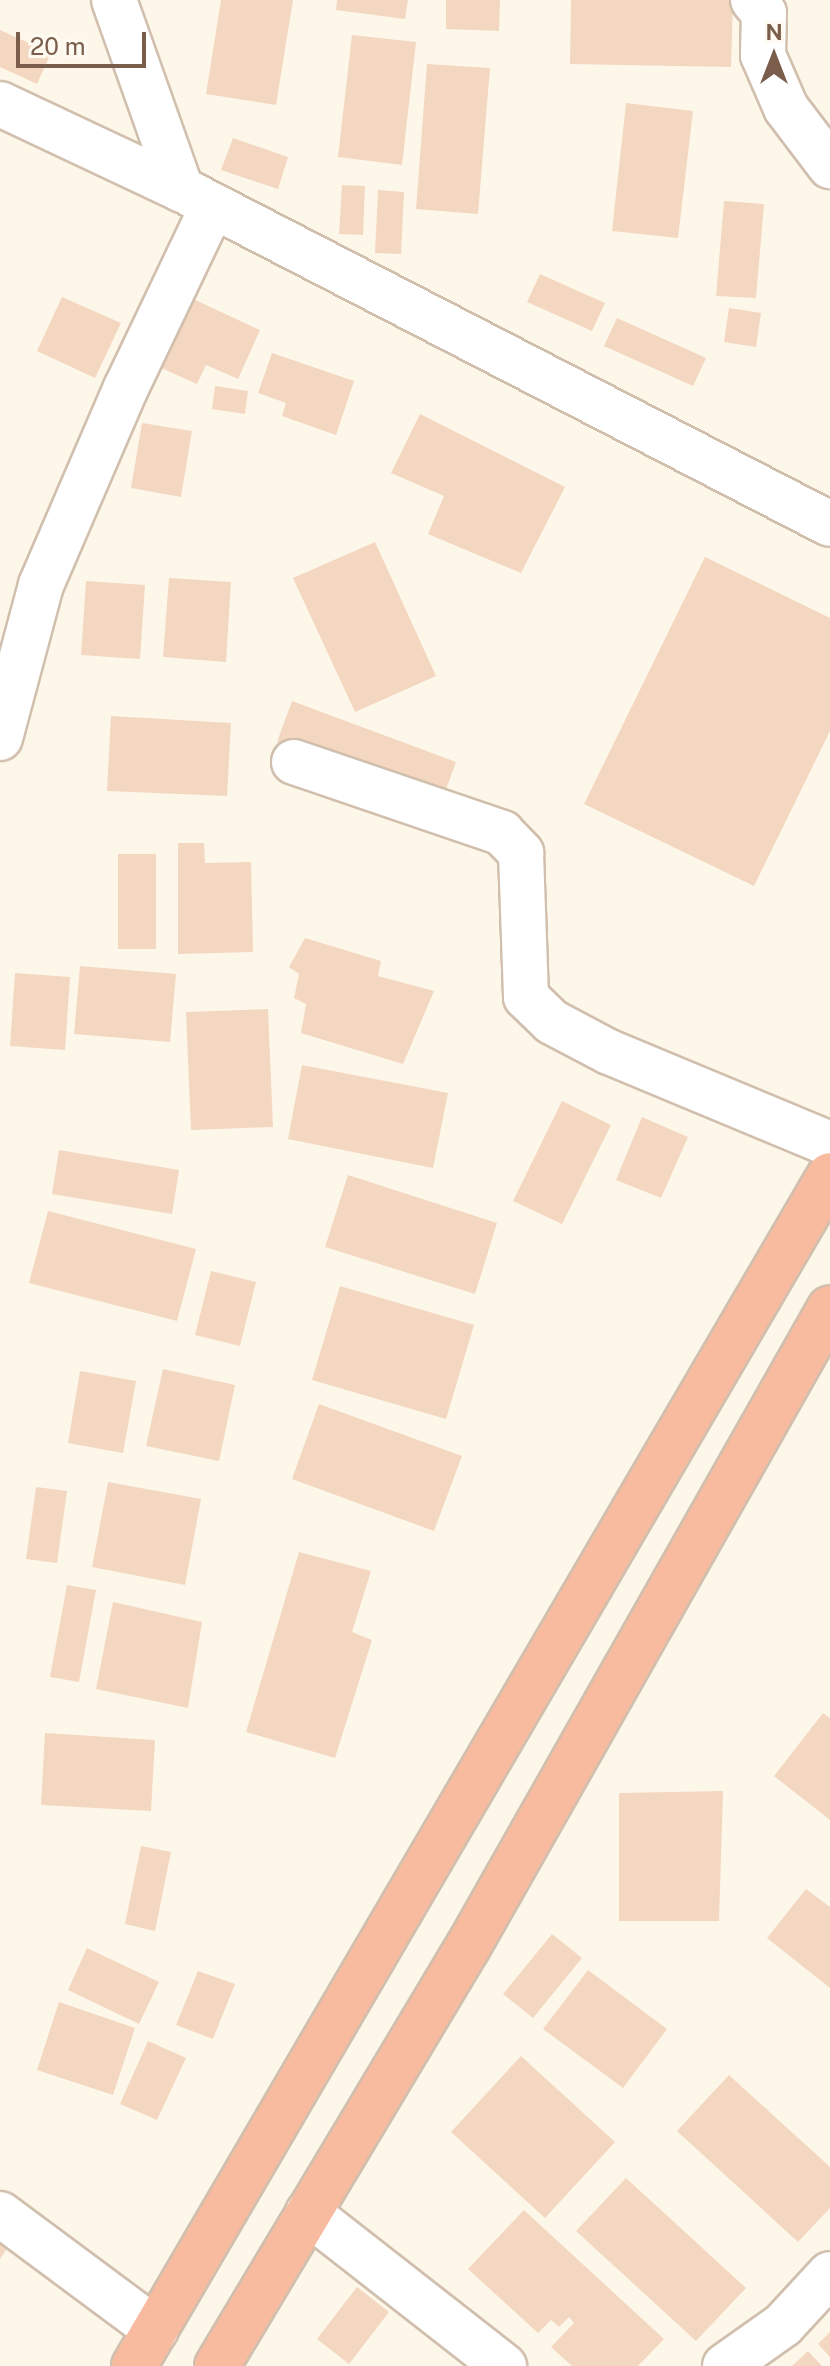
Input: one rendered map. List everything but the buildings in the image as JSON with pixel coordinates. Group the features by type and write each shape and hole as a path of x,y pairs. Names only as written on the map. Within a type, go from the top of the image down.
{"highway":[{"path":"145,2348 830,1175"},
{"path":"217,2366 468,1947 830,1308"}],"street":[{"path":"0,738 41,585 126,388 197,198 114,0"},
{"path":"753,0 764,13 763,55 786,108 830,166"},
{"path":"0,104 197,198 830,524"},
{"path":"294,762 502,833 521,853 526,997 552,1022 609,1052 830,1144"},
{"path":"308,2213 504,2366"},
{"path":"0,2214 145,2348"},
{"path":"725,2366 783,2325 830,2274"}]}
